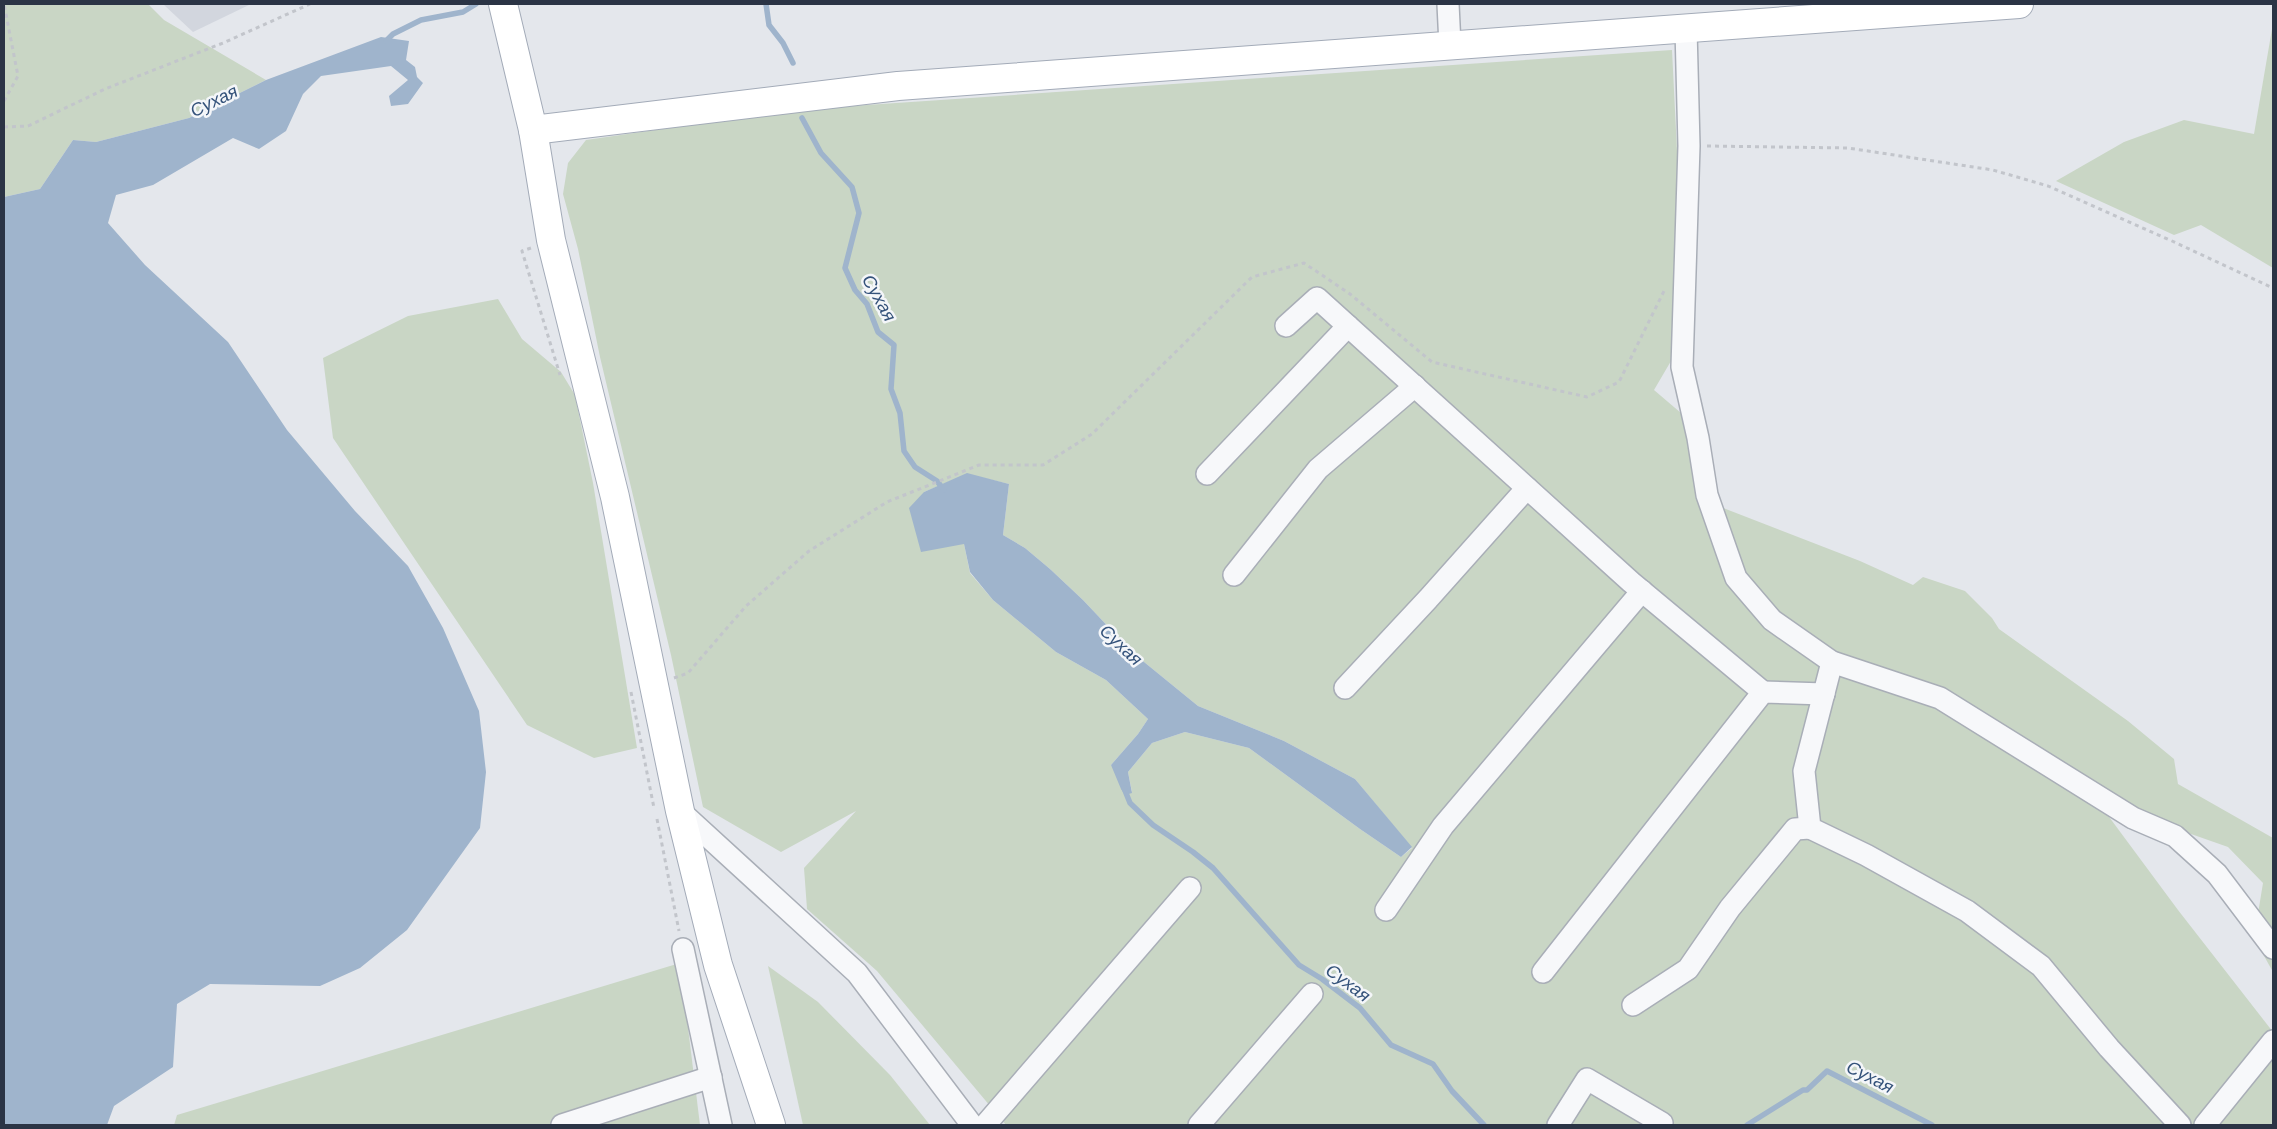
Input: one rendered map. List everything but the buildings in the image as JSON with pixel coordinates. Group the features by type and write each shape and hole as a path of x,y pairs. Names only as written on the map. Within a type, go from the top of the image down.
{"main road":[{"path":"503,4 533,130 551,240 615,497 641,688 680,812 718,965 764,1120"},
{"path":"533,130 898,86 1686,29 1958,6 2018,4"}],"street":[{"path":"1448,4 1450,45"},
{"path":"1686,29 1689,146 1682,367 1698,438 1707,495 1736,578 1772,620 1832,662 1940,698 2133,818 2175,836 2217,874 2273,948"},
{"path":"1286,326 1317,298 1642,591 1763,692 1824,694"},
{"path":"1208,474 1348,326"},
{"path":"1234,575 1318,469 1415,386"},
{"path":"1345,688 1527,488"},
{"path":"1386,910 1443,826 1642,591"},
{"path":"1810,828 1804,771 1832,662"},
{"path":"1543,972 1763,692"},
{"path":"680,812 857,973 972,1125"},
{"path":"1633,1005 1688,969 1730,908 1795,829 1810,828 1866,855 1967,911 2041,966 2109,1048 2180,1125"},
{"path":"985,1125 1190,888"},
{"path":"683,949 721,1125"},
{"path":"1199,1125 1312,994"},
{"path":"2205,1125 2273,1041"},
{"path":"562,1125 711,1077"},
{"path":"1558,1125 1587,1079 1662,1123"}],"path":[{"path":"4,4 18,76 4,101"},
{"path":"4,127 28,126 105,89 224,43 310,4"},
{"path":"1689,146 1848,148 1993,170 2048,186 2172,240 2273,288"},
{"path":"551,240 522,251 562,382"},
{"path":"683,949 641,688 688,673 746,606 809,551 887,502 979,464 1043,465 1092,434 1252,277 1304,263 1350,294 1432,362 1586,397 1619,382 1666,288"}],"shaded area":[{"path":"163,4 251,4 193,32"}],"green space":[{"path":"4,4 148,4 164,20 266,80 189,118 96,142 73,140 40,189 4,197"},
{"path":"2272,29 2273,268 2201,225 2174,235 2056,181 2124,142 2184,120 2254,134"},
{"path":"1672,50 1679,191 1671,361 1654,390 1688,419 1700,499 1860,561 1913,585 1923,577 1965,591 1992,618 1999,629 2128,721 2174,759 2178,784 2273,838 2273,972 2254,938 2263,883 2228,847 2137,815 2081,779 2178,910 2273,1032 2273,1125 1006,1125 877,971 807,909 804,868 856,811 781,852 703,807 671,655 600,357 578,249 563,194 568,163 586,140 793,110","holes":["967,474 1009,484 1003,535 1025,548 1050,569 1083,600 1133,653 1198,706 1284,741 1355,779 1412,848 1401,857 1249,748 1185,732 1152,743 1128,772 1132,792 1111,765 1138,734 1148,719 1106,680 1056,652 993,600 970,573 964,544 924,492"]},
{"path":"498,299 522,339 561,372 575,395 593,483 637,748 594,758 527,725 333,438 323,358 408,316"},
{"path":"680,963 700,1125 174,1125 177,1115"},
{"path":"768,966 818,1002 890,1075 930,1125 803,1125"}],"water":[{"path":"381,37 409,41 406,60 415,67 417,77 423,83 408,104 391,106 389,96 408,80 391,66 321,76 303,94 286,131 259,149 233,138 153,185 116,195 108,223 145,265 228,342 287,430 355,511 408,566 443,628 479,711 486,772 480,828 407,930 360,968 320,986 210,984 177,1004 173,1067 114,1106 107,1125 4,1125 4,197 40,189 73,140 96,142 189,118 266,80"},
{"path":"967,473 1009,484 1003,535 1025,548 1050,569 1083,600 1133,653 1198,706 1284,741 1355,779 1412,847 1401,857 1249,748 1185,732 1152,743 1128,772 1132,793 1125,795 1111,765 1138,734 1148,719 1106,680 1056,652 993,600 970,572 964,544 921,552 909,508 924,492"}],"waterway":[{"name":"Сухая","path":"386,41 393,34 421,20 463,12 476,4"},
{"name":"Сухая","path":"766,4 769,25 783,43 793,63"},
{"name":"Сухая","path":"802,118 821,153 852,187 859,213 845,268 855,290 867,304 878,332 894,345 891,389 900,413 904,451 915,467 937,481 944,490"},
{"name":"Сухая","path":"1124,788 1130,803 1153,825 1213,868 1299,965 1322,979 1360,1008 1391,1045 1433,1064 1452,1091 1484,1125"},
{"name":"Сухая","path":"1747,1125 1803,1090 1807,1090 1827,1071 1932,1125"}]}
